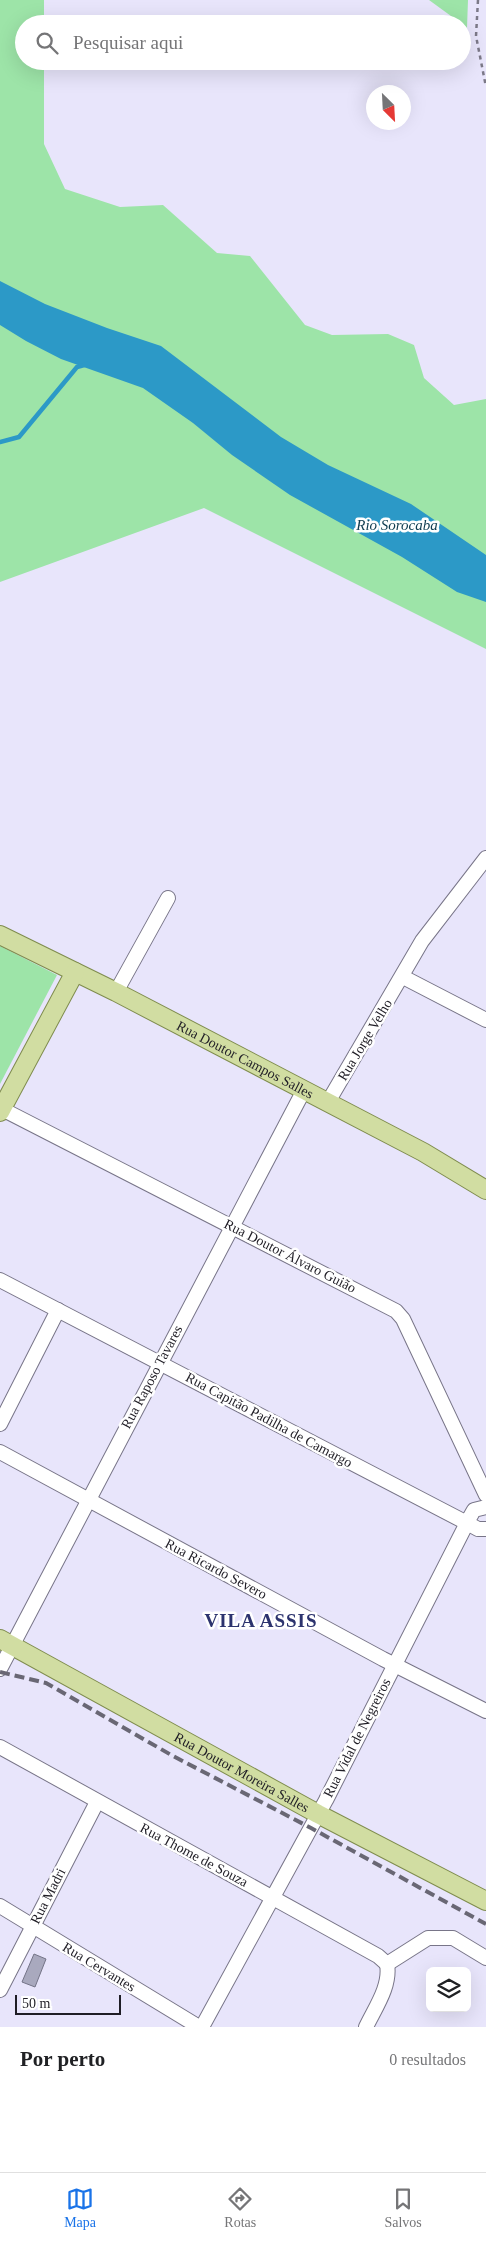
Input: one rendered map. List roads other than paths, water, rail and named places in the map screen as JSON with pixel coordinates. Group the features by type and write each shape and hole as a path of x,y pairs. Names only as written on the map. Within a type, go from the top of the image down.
{"main road":[{"name":"Rua Doutor Campos Salles","path":"0,935 116,992 328,1102 423,1152 486,1190"},
{"path":"0,1110 75,972"},
{"name":"Rua Doutor Moreira Salles","path":"6,1641 318,1814 486,1901"}],"street":[{"name":"Rua Jorge Velho","path":"328,1102 422,941 486,858"},
{"path":"116,992 168,898"},
{"path":"402,977 486,1020"},
{"name":"Rua Raposo Tavares","path":"1,1667 6,1641 88,1499 304,1090"},
{"name":"Rua Doutor Álvaro Guião","path":"0,1110 328,1275 400,1315 486,1495"},
{"name":"Rua Capitão Padilha de Camargo","path":"0,1280 467,1524 478,1529 486,1529"},
{"path":"0,1424 58,1310"},
{"name":"Rua Ricardo Severo","path":"0,1452 394,1665 486,1711"},
{"name":"Rua Vidal de Negreiros","path":"200,2027 318,1814 474,1510 486,1507"},
{"name":"Rua Raposo Tavares","path":"1,1667 14,1657 34,1656"},
{"name":"Rua Thome de Souza","path":"0,1748 378,1956 387,1964"},
{"name":"Rua Madri","path":"0,1990 96,1802"},
{"name":"Rua Cervantes","path":"0,1906 200,2027"},
{"path":"366,2027 386,1985 389,1974 387,1964 428,1938 454,1938 486,1958"}],"water":[{"name":"Rio Sorocaba","path":"0,281 45,304 161,346 281,437 328,465 411,504 486,555 486,602 457,592 402,557 290,495 232,455 193,423 143,388 61,359 0,325"}],"waterway":[{"path":"0,442 19,437 77,367 88,364"}],"railway":[{"path":"0,1672 46,1683 173,1756 311,1828 486,1924"}],"district":[{"name":"VILA ASSIS","path":"261,1620"}]}
